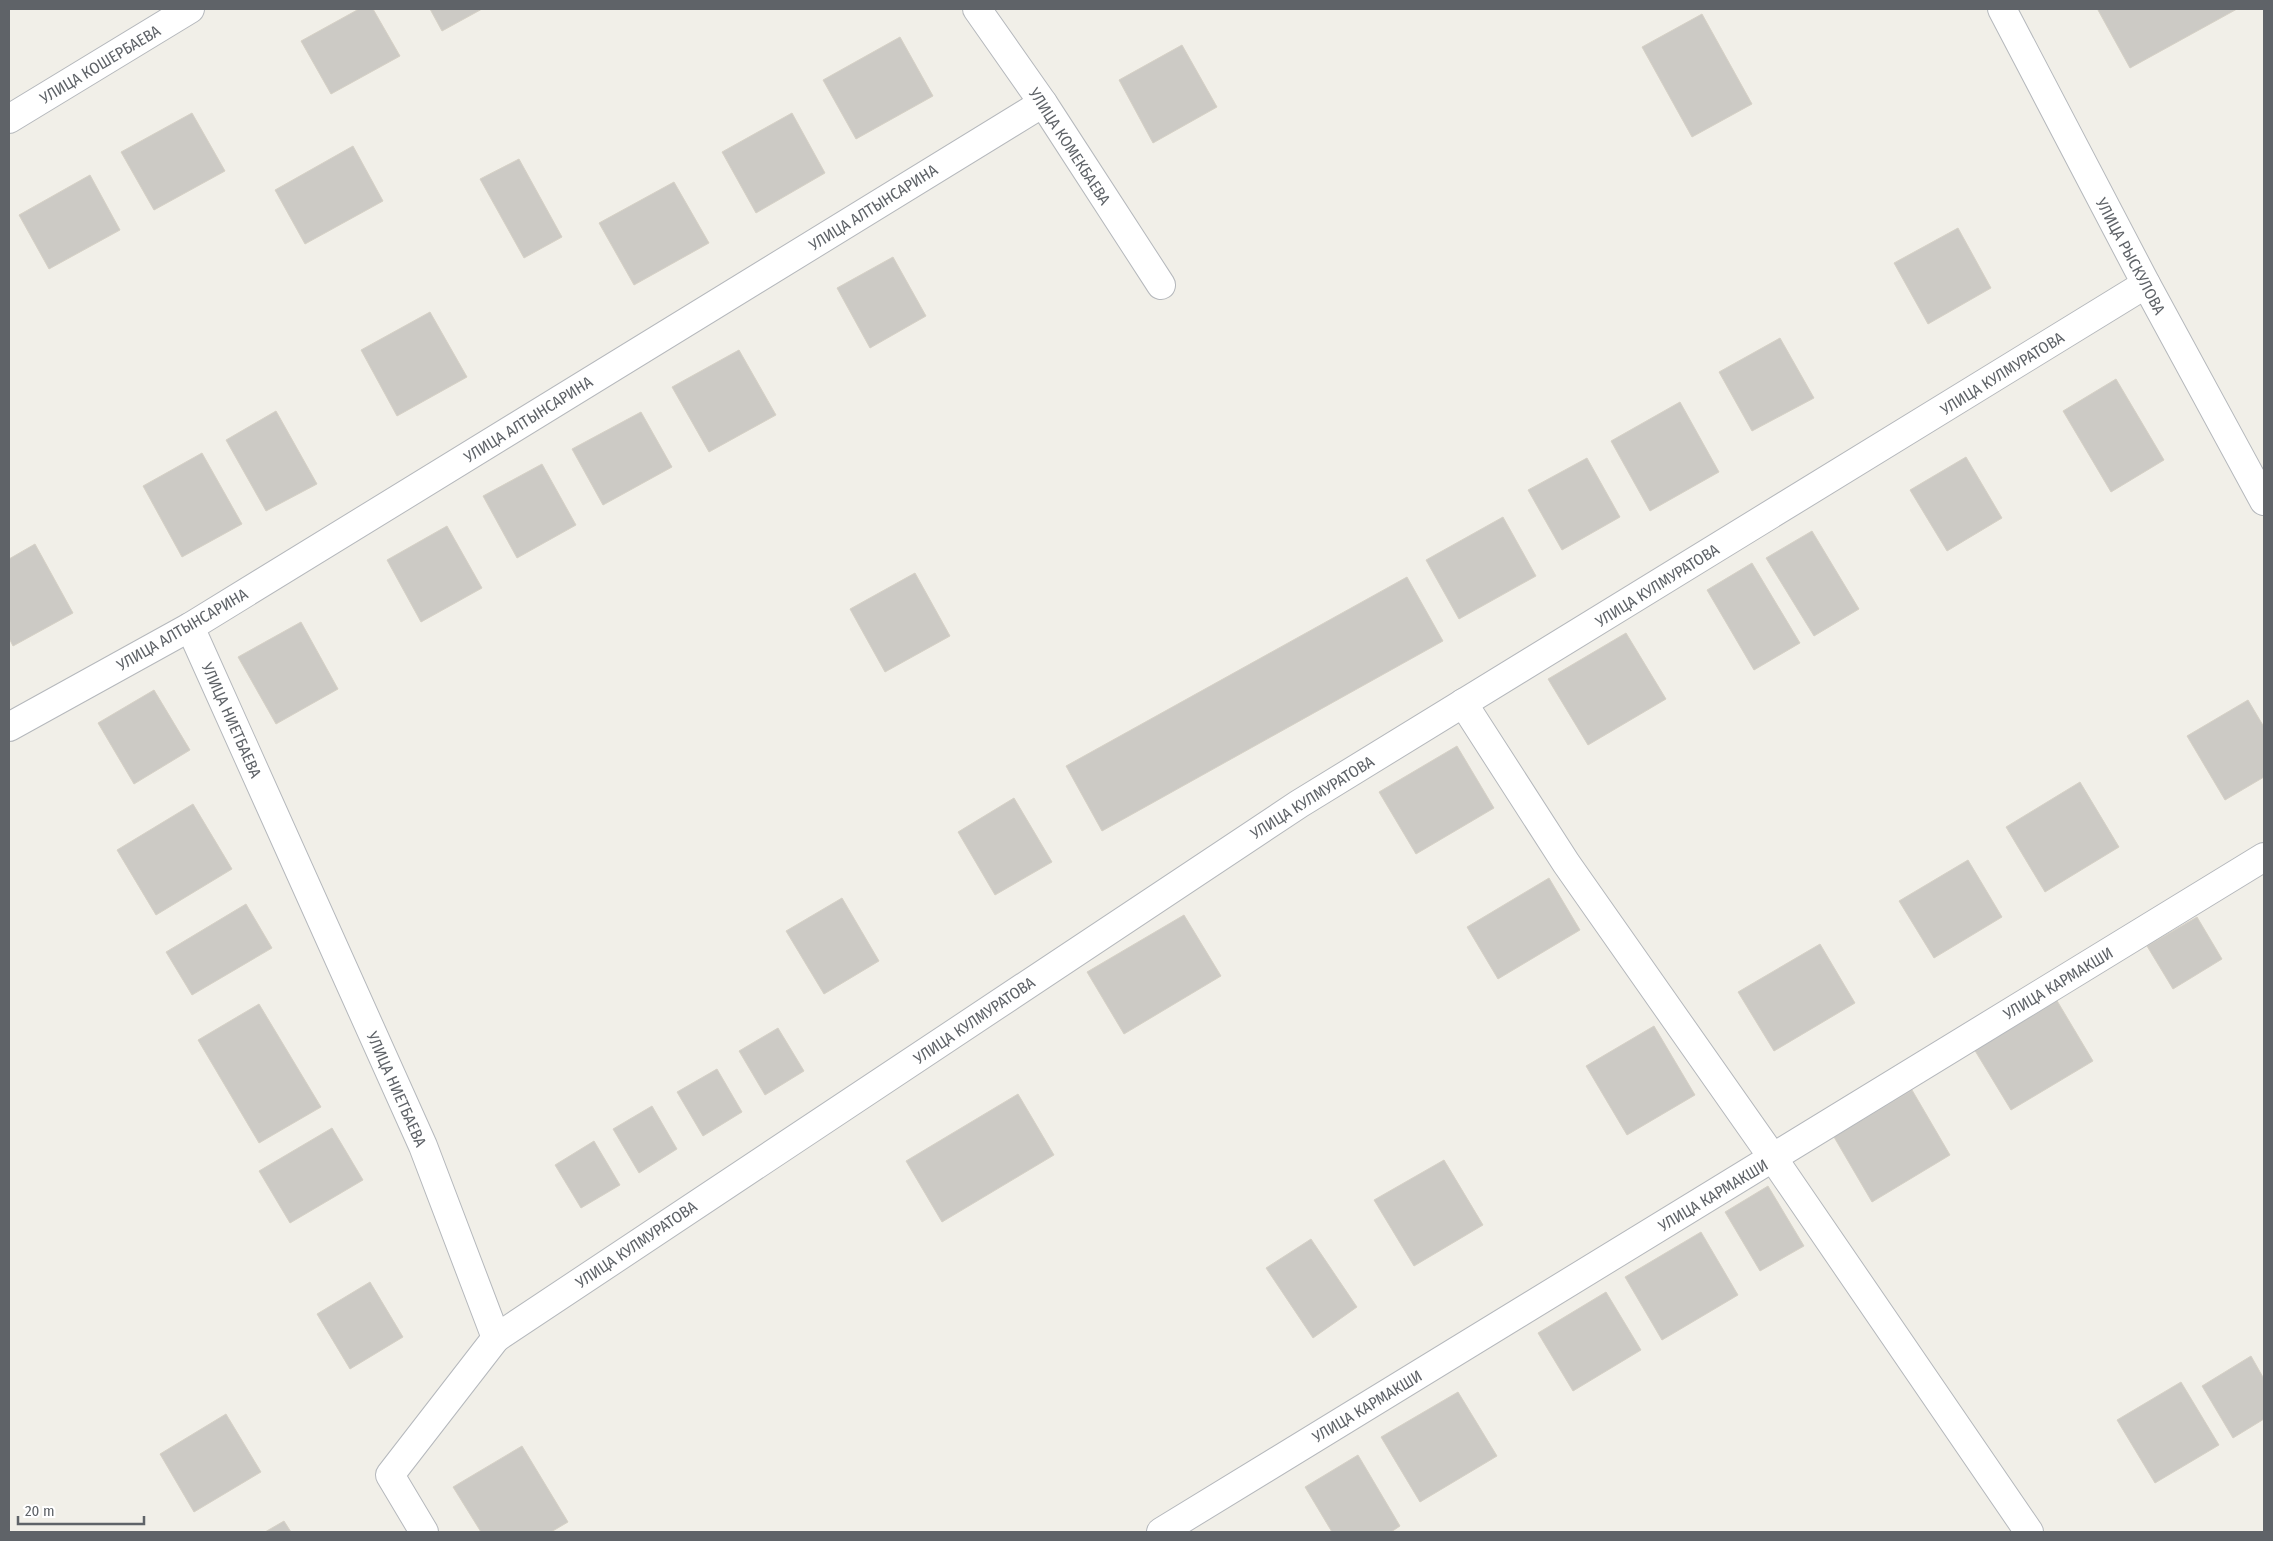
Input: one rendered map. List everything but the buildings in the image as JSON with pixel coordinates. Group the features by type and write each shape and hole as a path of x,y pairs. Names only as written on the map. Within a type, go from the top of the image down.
{"street":[{"name":"УЛИЦА КОШЕРБАЕВА","path":"9,120 190,9"},
{"name":"УЛИЦА КОМЕКБАЕВА","path":"978,9 1043,103 1161,285"},
{"name":"УЛИЦА РЫСКУЛОВА","path":"2002,9 2146,284 2264,501"},
{"name":"УЛИЦА АЛТЫНСАРИНА","path":"9,727 190,627 1043,103"},
{"name":"УЛИЦА КУЛМУРАТОВА","path":"496,1338 1299,804 2146,284"},
{"name":"УЛИЦА НИЕТБАЕВА","path":"190,627 423,1146 496,1338"},
{"path":"1463,703 1566,863 1773,1158 2029,1532"},
{"name":"УЛИЦА КАРМАКШИ","path":"1161,1532 2264,857"},
{"path":"424,1532 390,1475 496,1338"}]}
